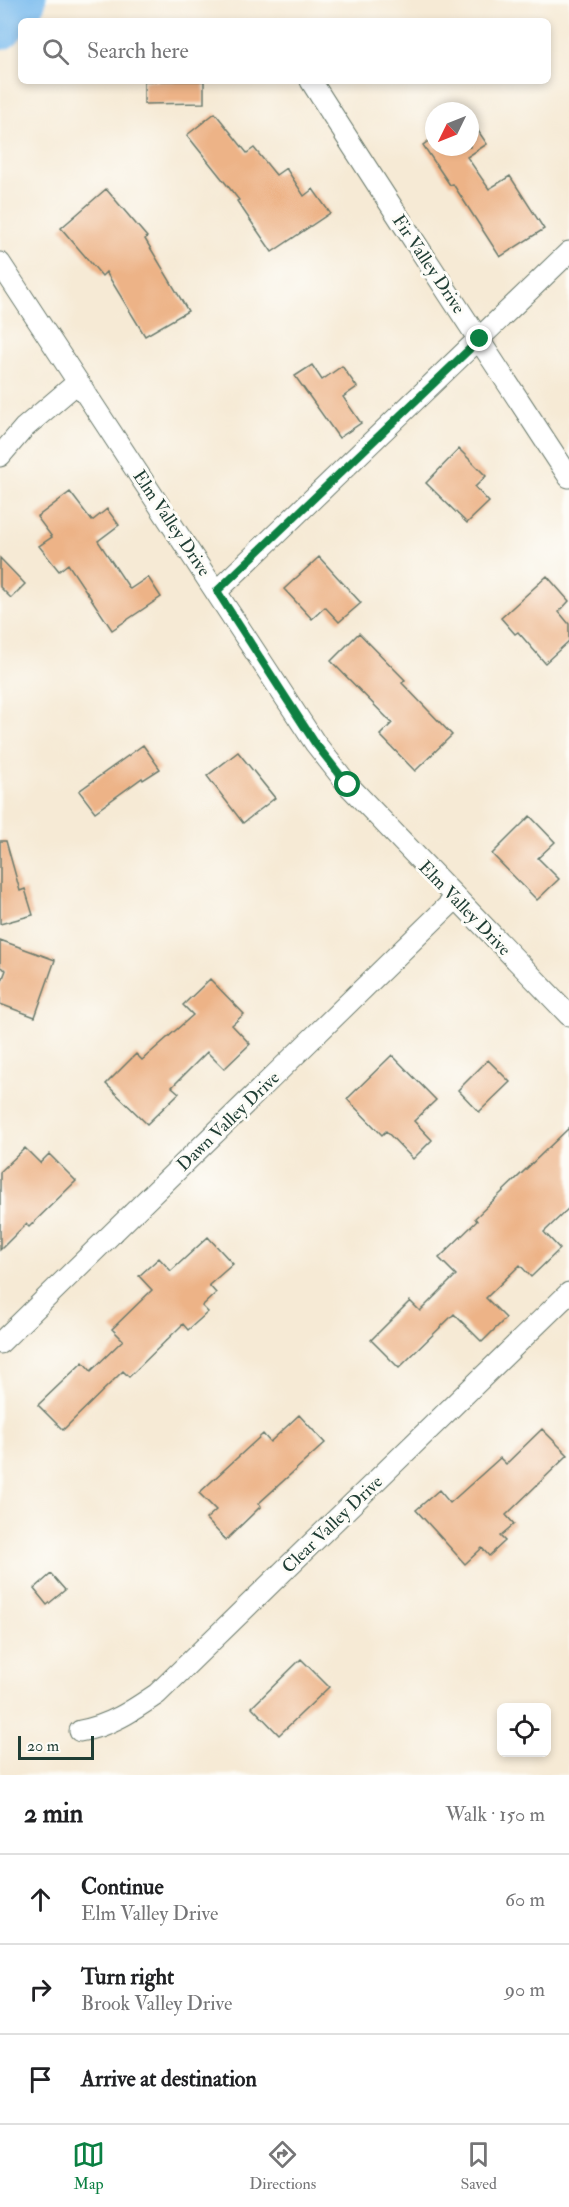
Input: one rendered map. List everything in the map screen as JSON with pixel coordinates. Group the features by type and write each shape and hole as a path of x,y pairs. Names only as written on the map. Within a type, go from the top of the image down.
{"street":[{"name":"Fir Valley Drive","path":"313,84 409,237 480,339 569,477"},
{"path":"217,591 569,252"},
{"name":"Elm Valley Drive","path":"0,263 315,743 348,785 455,900 569,1015"},
{"path":"0,456 32,421 78,382"},
{"name":"Dawn Valley Drive","path":"0,1343 455,900"},
{"name":"Clear Valley Drive","path":"80,1731 98,1728 121,1719 158,1694 569,1293"}],"building":[{"path":"144,84 204,84 204,103 144,104"},
{"path":"215,113 247,153 254,148 276,175 286,168 304,196 313,189 330,213 272,252 237,201 239,200 187,135"},
{"path":"479,132 487,144 479,149"},
{"path":"430,156 469,156 467,157 489,189 510,176 544,229 500,257 453,184 450,185"},
{"path":"106,189 147,237 145,239 188,311 145,336 106,272 102,276 61,228"},
{"path":"312,365 322,380 342,366 357,387 343,397 361,423 339,438 295,376"},
{"path":"459,449 486,476 475,487 489,502 467,523 426,483"},
{"path":"70,492 92,521 107,509 119,525 98,541 130,589 148,577 161,597 112,630 68,564 59,571 39,546 52,537 37,517"},
{"path":"319,557 361,603 339,622 325,607 312,619 284,589"},
{"path":"0,558 25,584 11,598 0,587"},
{"path":"547,576 569,601 559,612 569,624 569,641 545,663 518,632 515,634 501,618"},
{"path":"359,633 405,680 402,683 452,735 415,771 380,735 392,723 331,661"},
{"path":"143,745 160,769 143,780 142,778 95,812 79,791"},
{"path":"238,752 275,798 243,823 207,776"},
{"path":"530,816 555,842 538,858 559,879 537,900 492,854"},
{"path":"0,841 6,841 20,891 25,889 33,915 0,924"},
{"path":"0,940 55,960 35,1017 0,1004 0,986 6,970 0,967"},
{"path":"210,979 244,1014 232,1025 250,1044 224,1069 207,1052 172,1087 179,1093 147,1124 106,1084 136,1054 142,1060 193,1015 183,1005"},
{"path":"392,1055 436,1100 414,1121 432,1140 413,1159 386,1131 382,1135 347,1099"},
{"path":"488,1060 510,1082 479,1112 458,1090"},
{"path":"569,1128 569,1208 544,1232 560,1249 531,1277 520,1265 486,1298 506,1318 482,1342 454,1314 399,1368 371,1340 410,1301 420,1311 456,1275 439,1258 477,1221 475,1218"},
{"path":"25,1148 40,1163 49,1154 76,1181 29,1227 26,1224 0,1250 0,1172"},
{"path":"208,1237 233,1264 209,1285 216,1293 202,1306 208,1312 188,1330 183,1324 129,1377 123,1371 63,1430 38,1405 83,1362 91,1371 123,1340 112,1329 152,1290 139,1276 159,1258 171,1271"},
{"path":"299,1415 325,1443 258,1504 261,1506 226,1540 206,1519 216,1510 199,1493 263,1434 270,1442"},
{"path":"542,1429 568,1455 506,1515 514,1524 500,1536 505,1541 489,1556 482,1548 465,1564 416,1510 439,1490 450,1503 500,1458 506,1464"},
{"path":"51,1574 65,1590 47,1605 34,1589"},
{"path":"301,1659 329,1687 279,1735 252,1707"}],"waterway":[{"path":"0,27 23,0"}],"route":[{"path":"348,785 315,743 217,591 480,339"}]}
